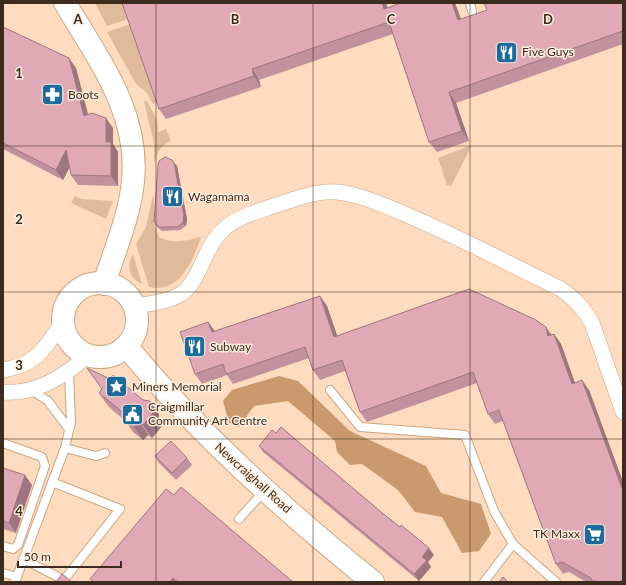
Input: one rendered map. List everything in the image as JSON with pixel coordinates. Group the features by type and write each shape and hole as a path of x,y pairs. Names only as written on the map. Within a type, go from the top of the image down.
{"main road":[{"path":"65,3 118,94 127,118 133,147 133,182 131,197 104,284"},
{"path":"104,284 115,287 126,294 134,306 137,324 135,334 126,346 109,356 88,355 78,350 70,341 63,322 66,306 72,296 82,288 90,285 104,284"},
{"name":"Newcraighall Road","path":"126,346 164,392 210,440 363,577"}],"street":[{"path":"134,306 168,300 182,293 193,281 210,245 216,236 236,221 252,213 321,192 362,197 417,219 559,288 575,299 585,310 592,323 623,412"},
{"path":"3,370 20,367 40,355 63,322"},
{"path":"3,392 14,393 44,385 69,372 88,355"}],"lane":[{"path":"3,572 16,579 64,448 71,422 69,372"},
{"path":"30,389 48,401 69,429"},
{"path":"330,390 360,427 465,436 494,511 513,544 556,582"},
{"path":"3,443 42,457 45,466 18,545 13,549 3,546"},
{"path":"64,448 96,456 105,453"},
{"path":"23,559 63,581 120,509 52,482"},
{"path":"239,519 265,490"},
{"path":"484,582 513,544"}],"shaded area":[{"path":"95,3 126,3 131,18 107,26"},
{"path":"133,23 160,102 153,104 147,93 136,84 107,32"},
{"path":"147,101 157,120 158,132 166,129 171,141 160,150 154,163 154,143 144,102"},
{"path":"472,145 451,186 447,185 438,158"},
{"path":"75,196 81,199 113,201 106,219 71,203"},
{"path":"153,196 154,223 159,237 169,241 185,241 201,237 194,256 184,273 169,285 160,288 149,287 136,244 146,227"},
{"path":"133,254 142,284 134,279 130,272 129,267"},
{"path":"279,376 298,381 350,431 426,466 441,493 481,504 491,534 479,551 462,553 442,517 415,512 398,490 362,464 350,465 337,452 335,441 288,401 254,406 239,427 229,423 223,401 232,390"}],"building":[{"path":"122,3 382,3 384,9 401,3 452,3 458,20 487,10 484,3 623,3 623,31 449,92 462,131 429,142 389,22 252,69 254,76 159,109"},
{"path":"3,27 69,58 84,116 92,113 106,118 106,142 111,142 111,176 71,175 66,150 56,170 3,143"},
{"path":"165,157 172,160 174,163 184,215 183,223 177,227 159,227 154,222 158,165 159,161"},
{"path":"469,289 536,320 546,327 548,336 554,334 572,384 582,380 623,491 623,580 619,582 592,581 591,578 562,562 556,564 499,410 488,414 473,372 360,412 342,360 313,370 305,347 226,374 223,364 195,374 180,332 208,322 212,332 320,296 334,337"},
{"path":"87,368 110,379 113,375 143,400 150,401 149,410 153,413 143,425 139,422 134,427 124,419 127,416 99,393 102,389"},
{"path":"281,427 381,512 400,527 401,525 429,548 422,557 427,560 414,574 259,446 272,430 276,433"},
{"path":"171,441 187,458 172,473 155,456"},
{"path":"3,468 25,475 9,523 3,521"},
{"path":"181,487 293,582 178,582 173,578 170,582 94,582 90,579 166,489 174,495"},
{"path":"62,574 72,582 56,582"},
{"path":"503,577 508,582 499,582"}],"place":[{"name":"Five Guys","path":"506,52"},
{"name":"Boots","path":"53,95"},
{"name":"Wagamama","path":"172,197"},
{"name":"Subway","path":"195,347"},
{"name":"Miners Memorial","path":"116,387"},
{"name":"Craigmillar Community Art Centre","path":"133,414"},
{"name":"TK Maxx","path":"595,534"}]}
